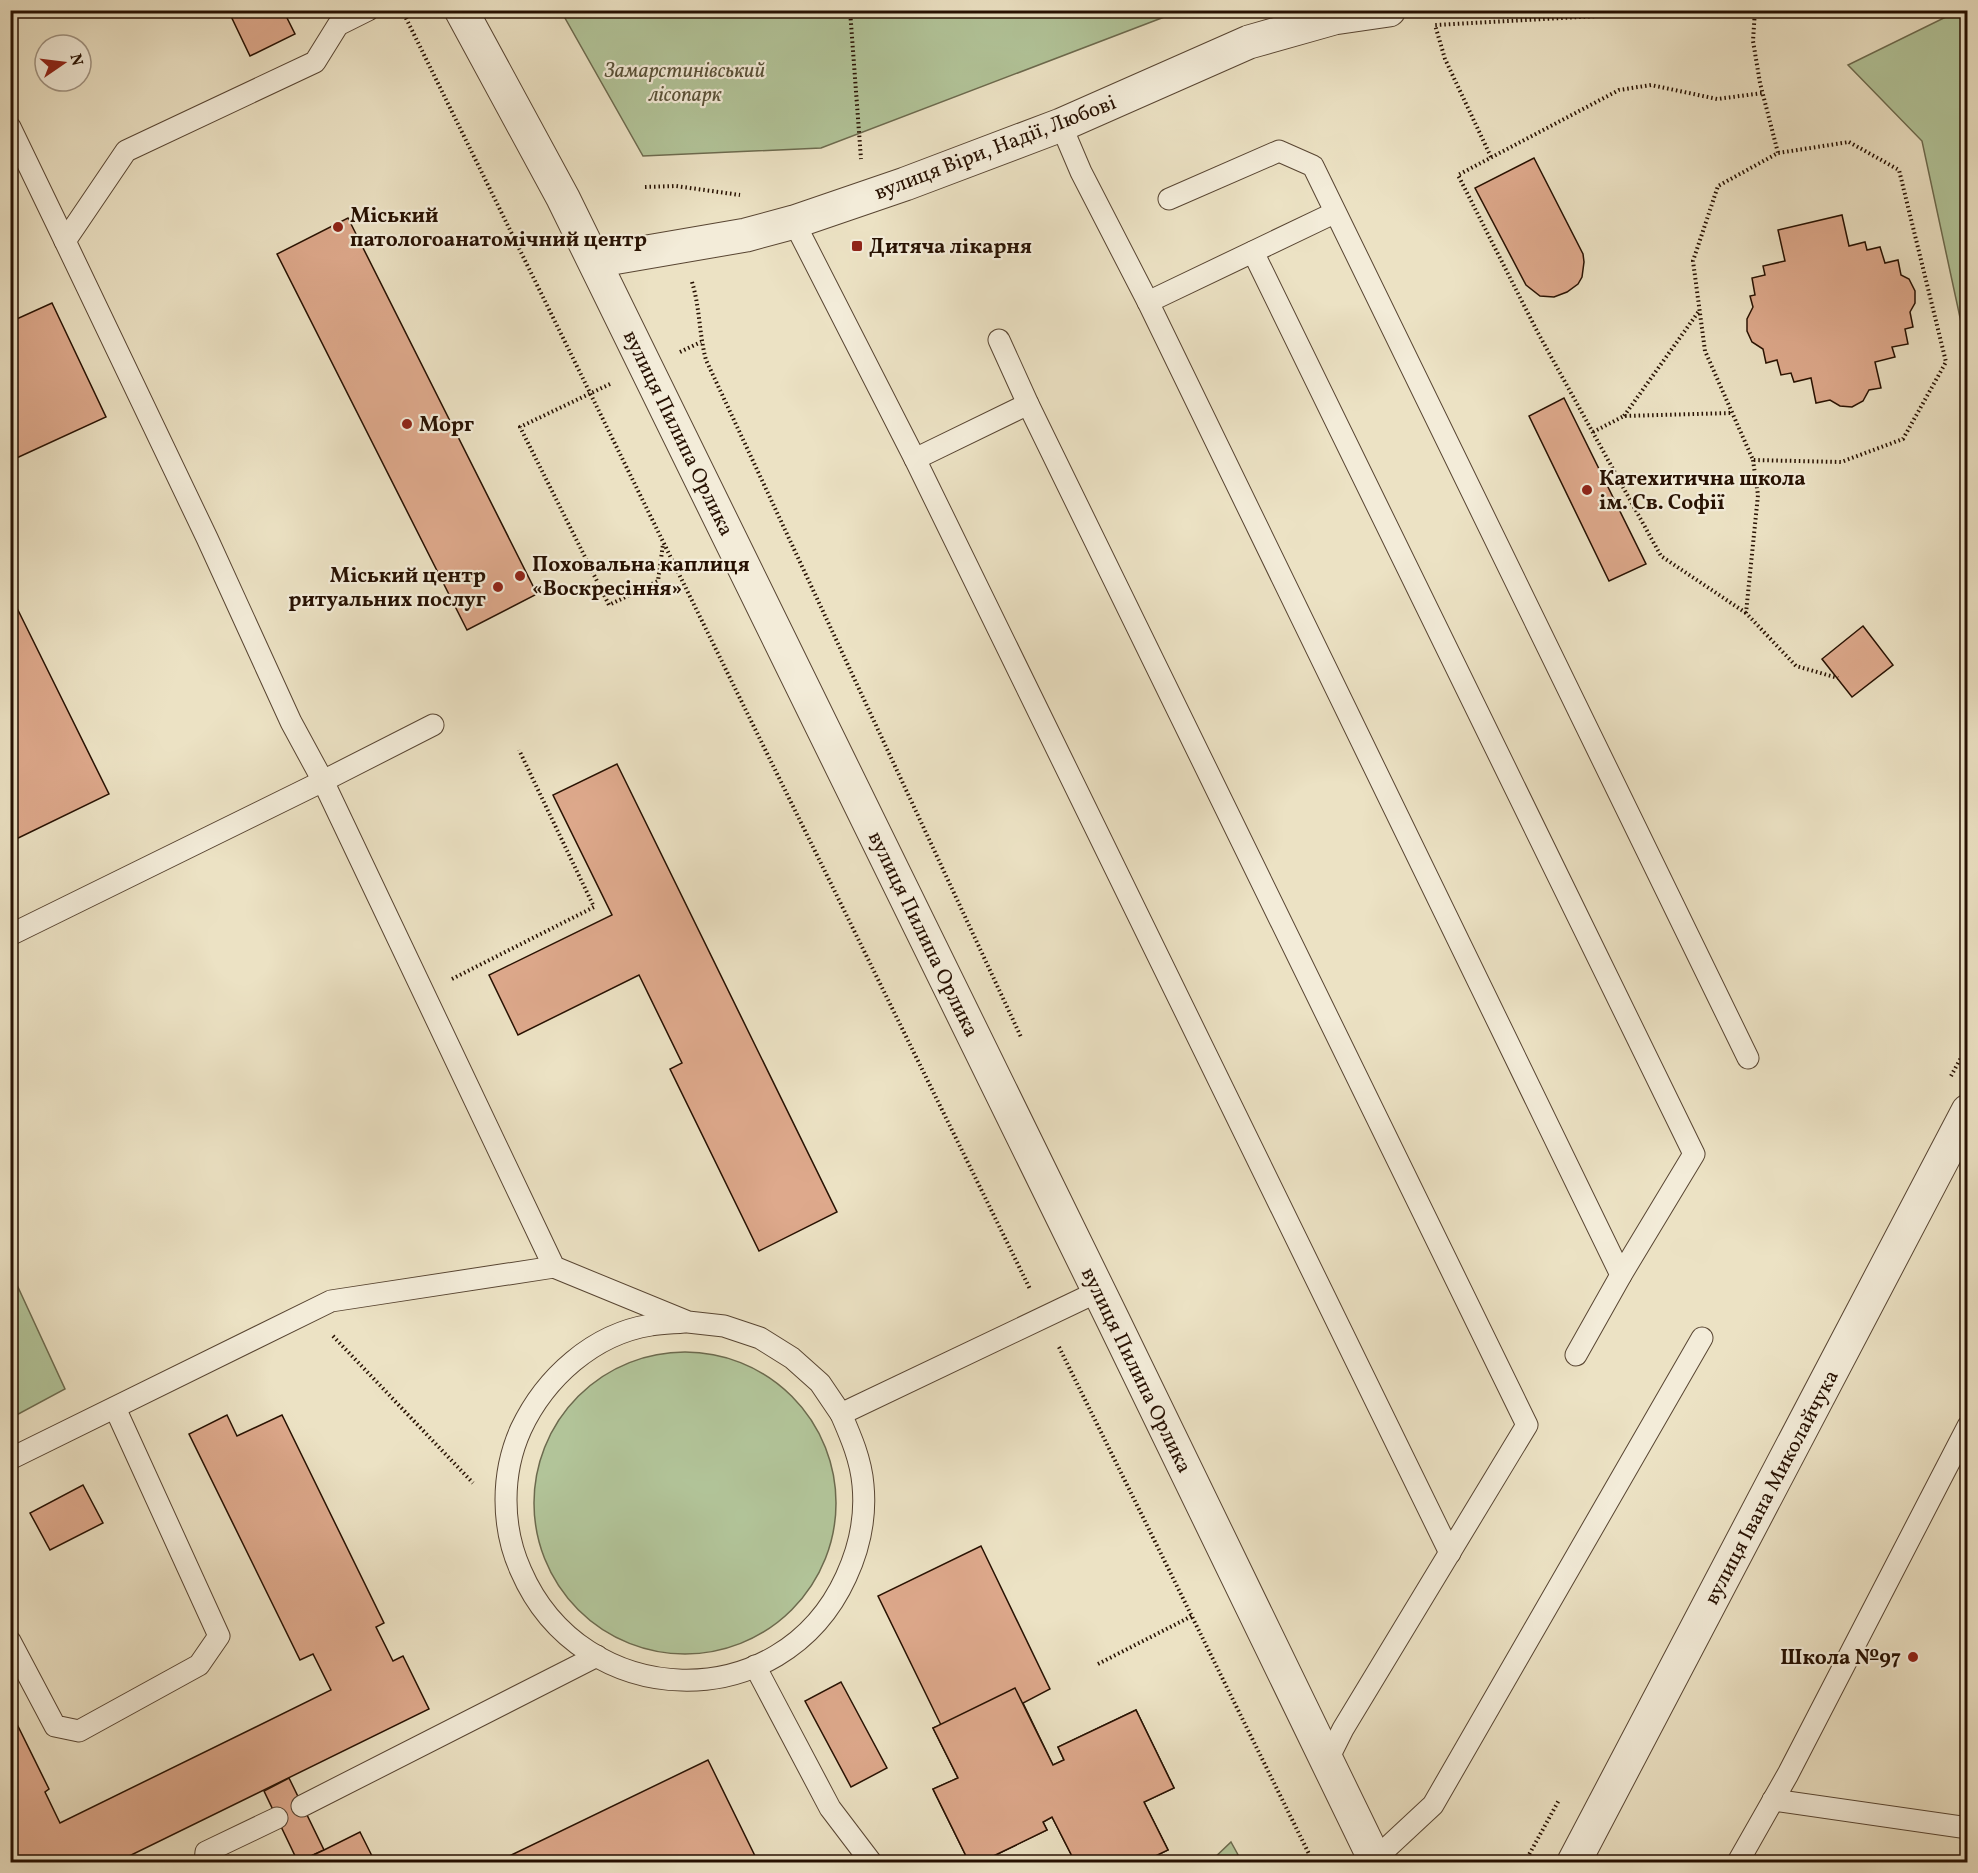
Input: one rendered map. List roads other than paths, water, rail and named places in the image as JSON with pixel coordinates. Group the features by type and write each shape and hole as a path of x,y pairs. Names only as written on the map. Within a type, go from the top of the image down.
{"street":[{"name":"вулиця Пилипа Орлика","path":"461,10 595,261 1375,1861"},
{"name":"вулиця Віри, Надії, Любові","path":"595,261 746,235 794,222 905,184 1061,125 1249,42 1334,18 1386,11"},
{"name":"вулиця Івана Миколайчука","path":"1574,1863 1968,1112"}],"lane":[{"path":"65,241 126,151 315,62 338,25 368,10"},
{"path":"1061,125 1081,172 1148,302 1621,1275"},
{"path":"10,127 207,538 291,722 323,781 554,1267"},
{"path":"1169,199 1279,151 1313,166 1748,1058"},
{"path":"1148,302 1334,213"},
{"path":"794,222 915,459 1450,1553"},
{"path":"1253,252 1694,1154 1576,1355"},
{"path":"999,340 1028,404 1527,1425 1374,1677 1327,1761"},
{"path":"915,459 1028,404"},
{"path":"10,934 433,725"},
{"path":"10,1459 331,1301 554,1267 688,1322"},
{"path":"841,1414 1099,1291"},
{"path":"688,1322 724,1326 751,1335 792,1358 820,1383 841,1414 856,1448 863,1485 862,1523 854,1560 838,1594 816,1623 788,1648 755,1666 719,1678 682,1681 645,1676 609,1664 578,1645 550,1619 529,1589 513,1554 506,1517 507,1480 515,1443 531,1409 554,1379 581,1355 614,1336 650,1325 688,1322"},
{"path":"1375,1861 1433,1805 1701,1338"},
{"path":"10,1641 55,1726 79,1731 199,1665 219,1636 115,1408"},
{"path":"1738,1863 1968,1426"},
{"path":"302,1806 597,1656"},
{"path":"755,1666 830,1808 856,1863"},
{"path":"1773,1800 1968,1828"},
{"path":"830,1808 871,1863"},
{"path":"205,1863 206,1852 277,1818"}],"place":[{"name":"Міський патологоанатомічний центр","path":"338,227"},
{"name":"Дитяча лікарня","path":"857,246"},
{"name":"Морг","path":"407,424"},
{"name":"Катехитична школа ім. Св. Софії","path":"1587,490"},
{"name":"Поховальна каплиця «Воскресіння»","path":"520,576"},
{"name":"Міський центр ритуальних послуг","path":"498,587"},
{"name":"Школа №97","path":"1913,1657"}],"park label":[{"name":"Замарстинівський лісопарк","path":"685,82"}]}
